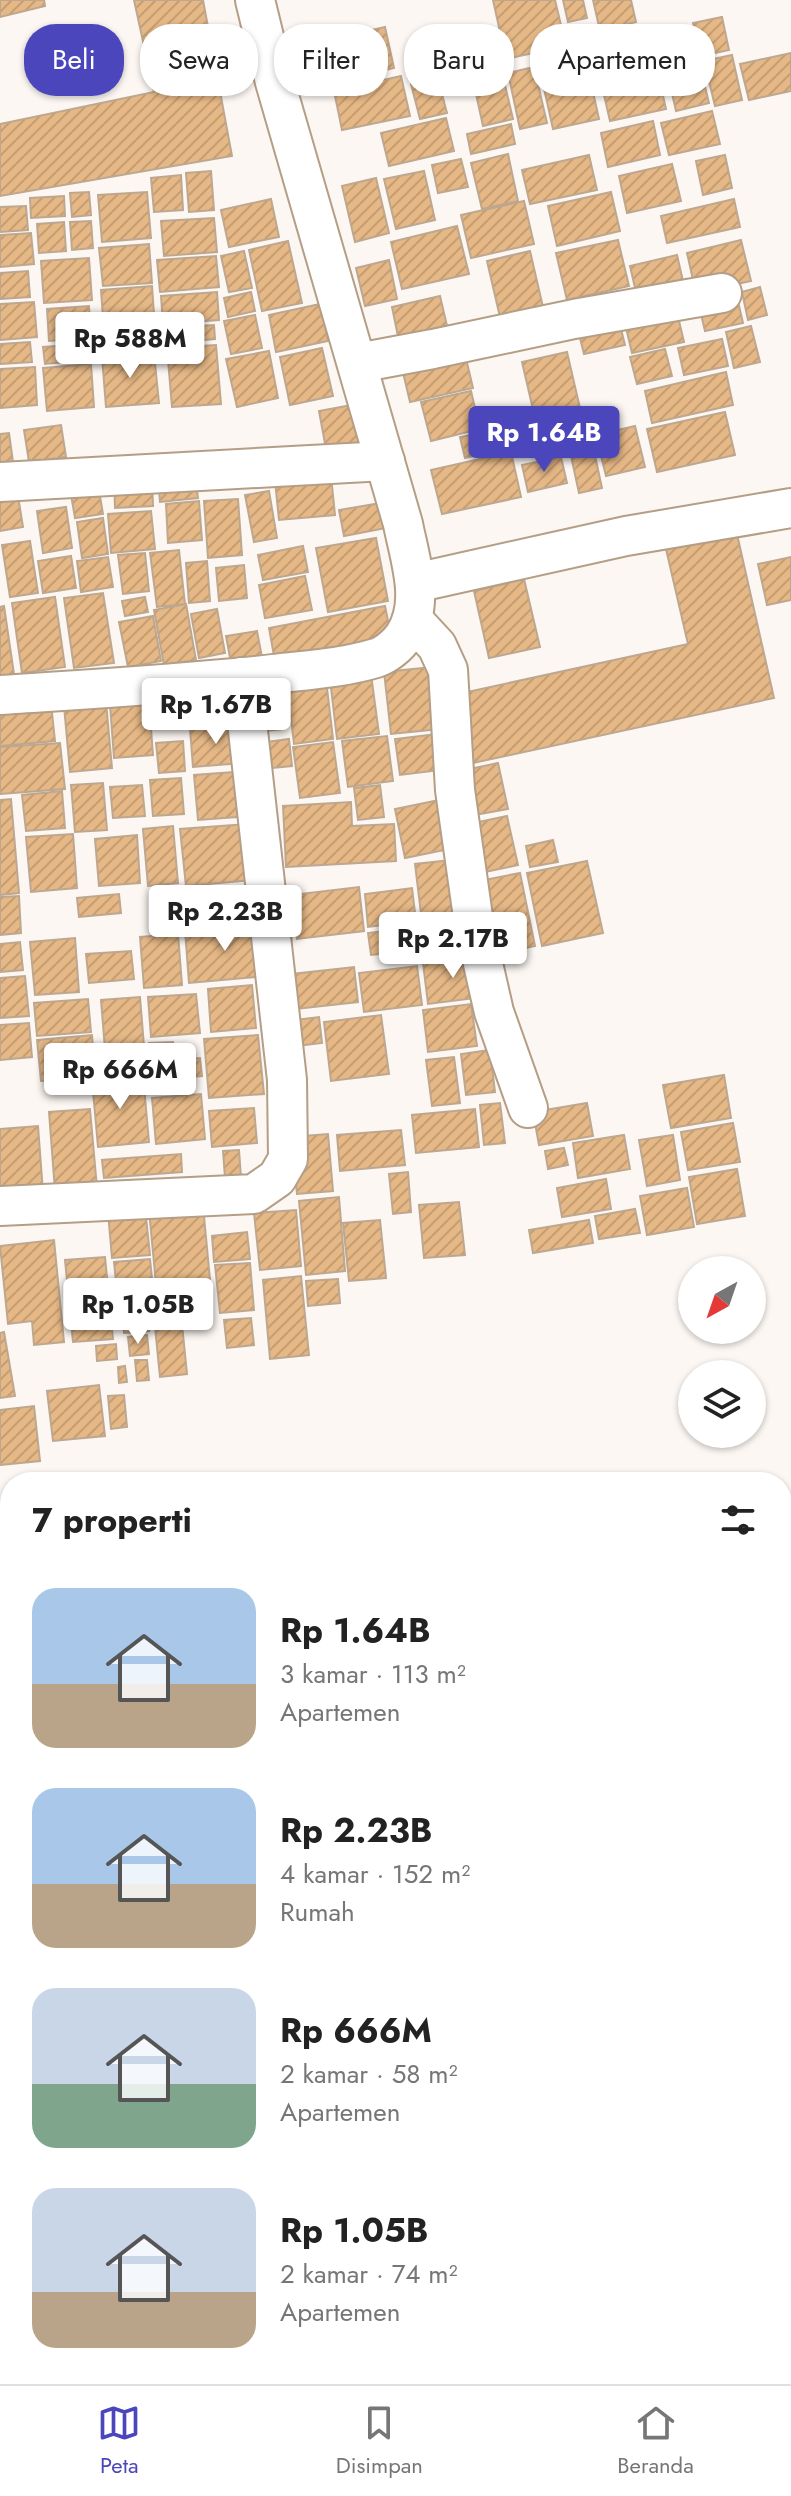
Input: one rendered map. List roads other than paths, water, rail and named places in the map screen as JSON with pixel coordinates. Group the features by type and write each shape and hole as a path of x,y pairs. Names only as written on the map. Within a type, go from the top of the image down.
{"street":[{"path":"255,0 275,82 403,524 414,601 448,670 455,790 474,924 494,1012 528,1108"},
{"path":"358,363 574,319 722,293"},
{"path":"0,482 385,461"},
{"path":"414,601 626,536 791,508"},
{"path":"0,695 242,677 379,658 403,639 414,601"},
{"path":"0,1206 254,1194 277,1178 288,1159 287,1080 242,677"}]}
